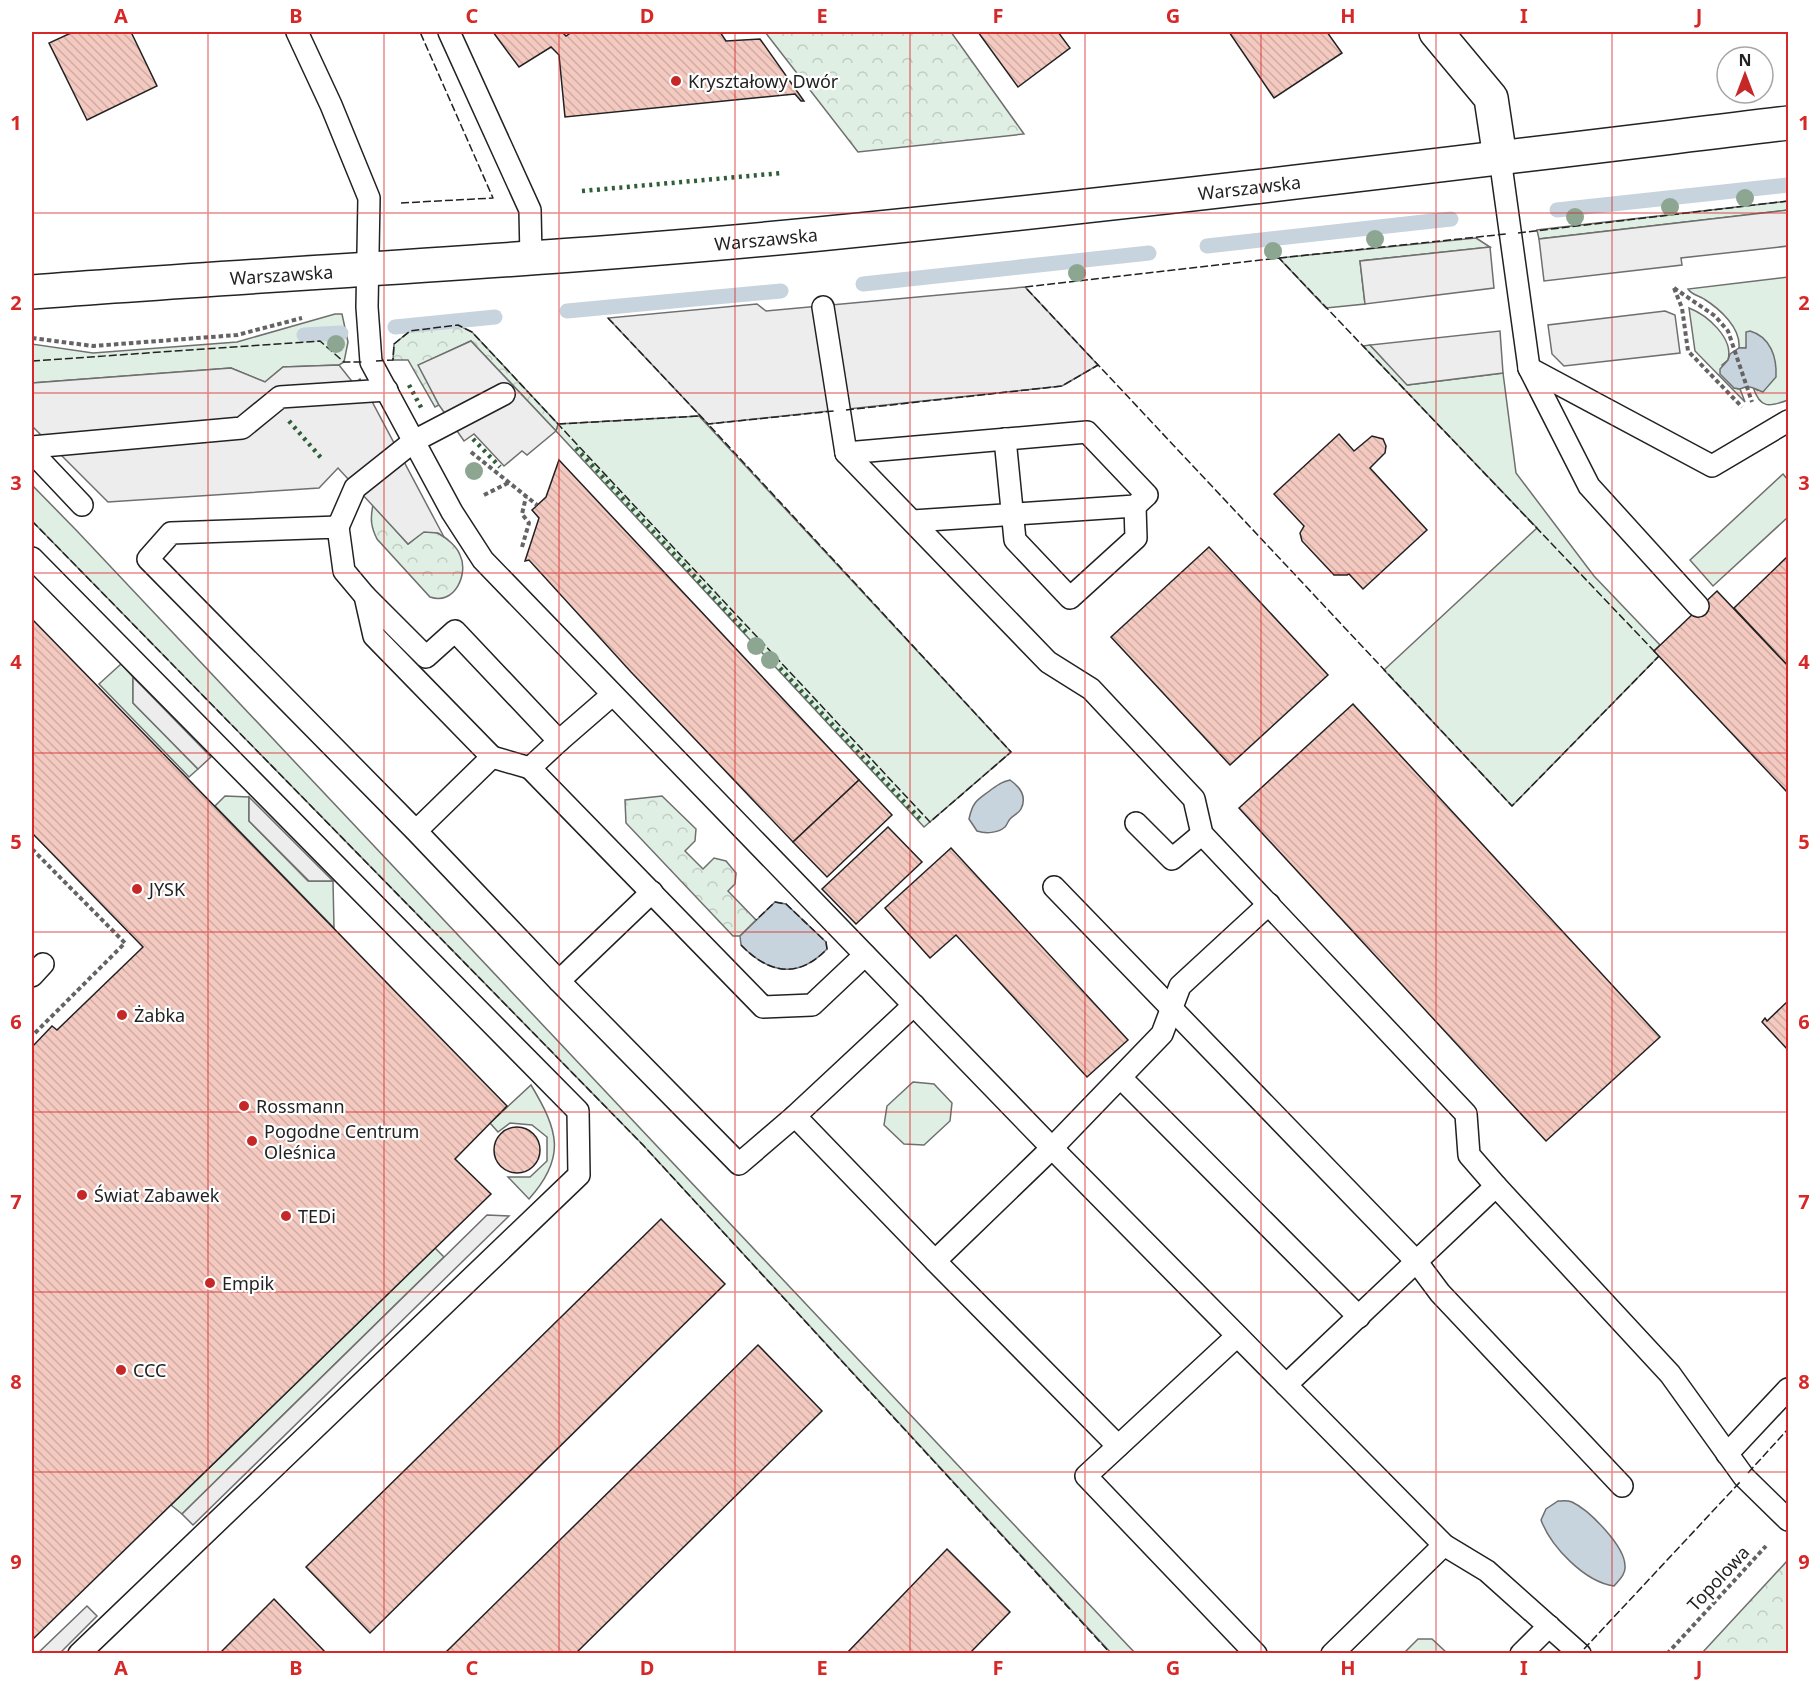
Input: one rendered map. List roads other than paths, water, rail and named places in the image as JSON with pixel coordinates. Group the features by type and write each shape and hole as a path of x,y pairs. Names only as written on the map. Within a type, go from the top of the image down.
{"main road":[{"path":"1436,32 1491,98 1500,158"},
{"name":"Warszawska","path":"32,292 531,257 815,234 1168,198 1788,123"}],"lane":[{"path":"297,32 331,105 369,198 368,307 371,362 452,512 483,560 1052,1148 1444,1545 1487,1571 1580,1653"},
{"path":"449,32 530,210 531,257"},
{"path":"1500,158 1529,368 1589,486 1698,606"},
{"path":"823,307 846,453 1048,662 1091,689 1194,799 1202,834 1466,1114 1469,1155 1670,1374 1744,1477 1788,1520"},
{"path":"1529,368 1712,466 1788,421"},
{"path":"32,447 242,428 280,397 387,390"},
{"path":"504,394 414,441 355,488 338,527 344,572 426,657 455,631 559,741"},
{"path":"846,453 1087,432 1147,495 1135,506 913,521"},
{"path":"1005,440 1015,540 1070,598 1136,538 1135,506"},
{"path":"32,452 82,505"},
{"path":"338,527 171,533 148,559 740,1164 914,1005"},
{"path":"32,558 578,1111 579,1175 80,1653"},
{"path":"365,596 374,636 492,758 530,768 763,1007 812,1005 865,955"},
{"path":"530,768 612,695"},
{"path":"416,831 492,758"},
{"path":"1136,823 1172,859 1202,834"},
{"path":"1054,887 1416,1262 1440,1293 1622,1486"},
{"path":"559,981 652,892"},
{"path":"935,1262 1121,1078 1162,1034 1180,986 1269,904"},
{"path":"1121,1078 1359,1317"},
{"path":"795,1116 935,1262 1118,1446"},
{"path":"1286,1385 1496,1186"},
{"path":"1237,1336 1086,1476 1256,1653"},
{"path":"1727,1454 1788,1389"},
{"path":"1332,1653 1444,1545"},
{"path":"1521,1653 1549,1626"}],"waterway":[{"path":"1557,210 1788,185"},
{"path":"1207,246 1451,219"},
{"path":"863,284 1149,253"},
{"path":"567,311 781,291"},
{"path":"395,327 495,317"},
{"path":"304,335 341,333"}],"place":[{"name":"Kryształowy Dwór","path":"676,81"},
{"name":"JYSK","path":"137,889"},
{"name":"Żabka","path":"122,1015"},
{"name":"Rossmann","path":"244,1106"},
{"name":"Pogodne Centrum Oleśnica","path":"252,1141"},
{"name":"Świat Zabawek","path":"82,1195"},
{"name":"TEDi","path":"286,1216"},
{"name":"Empik","path":"210,1283"},
{"name":"CCC","path":"121,1370"}]}
